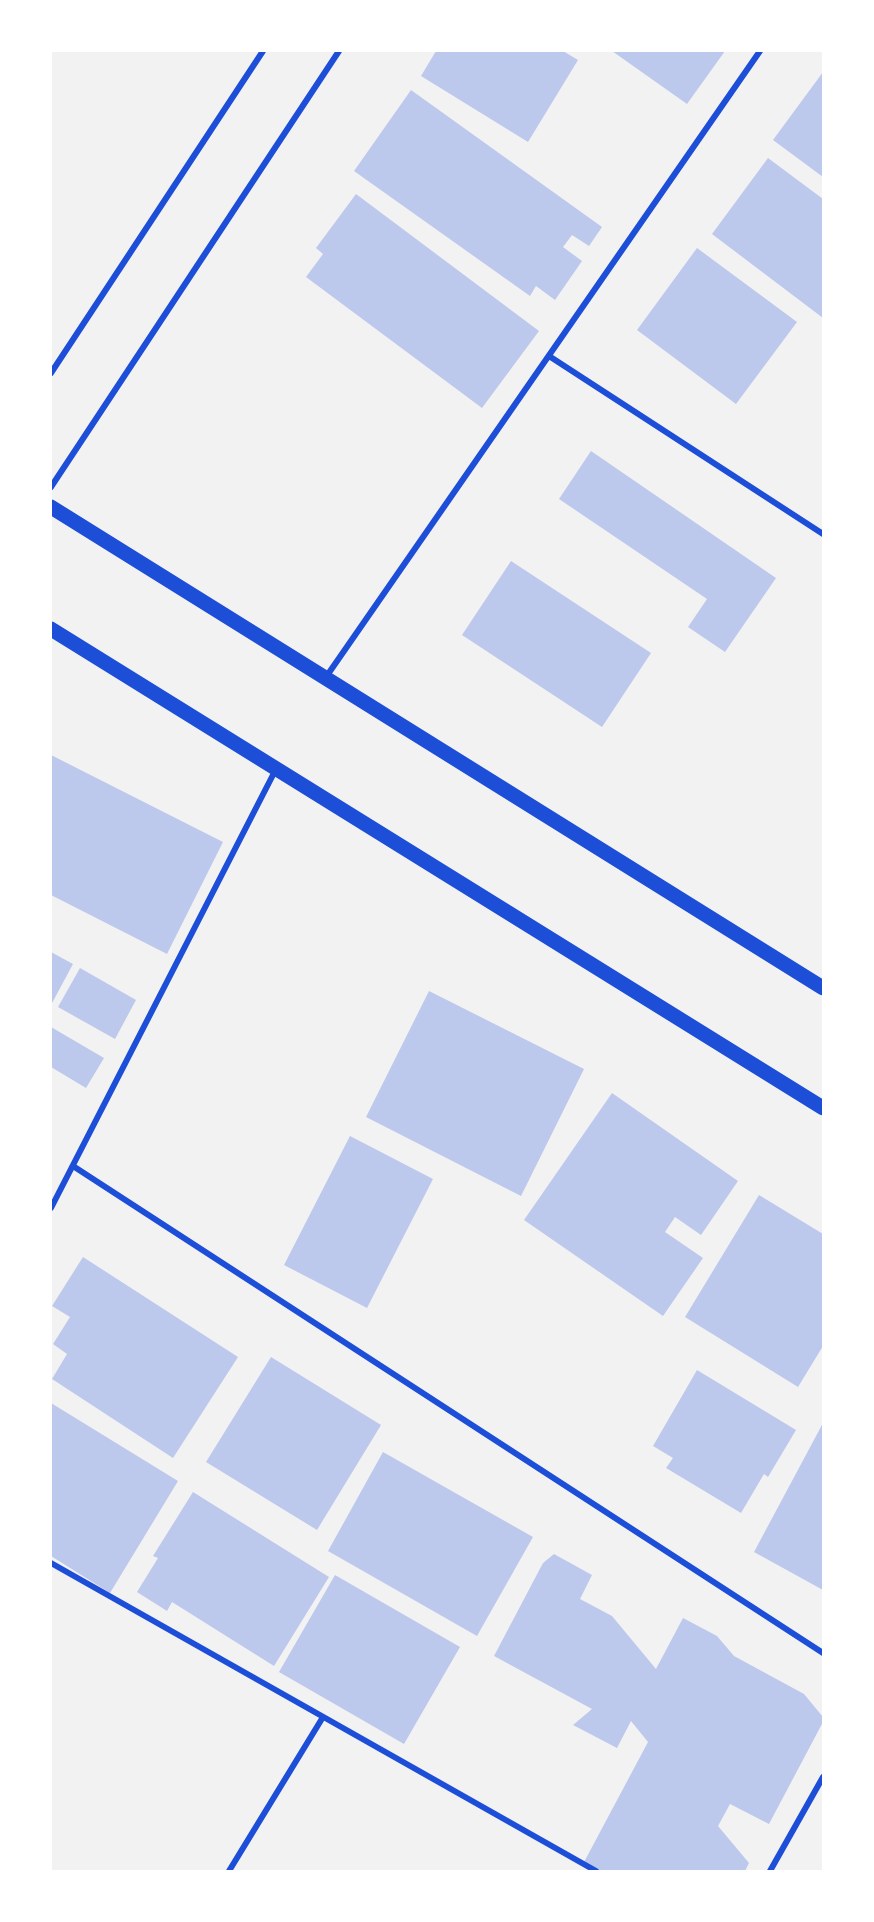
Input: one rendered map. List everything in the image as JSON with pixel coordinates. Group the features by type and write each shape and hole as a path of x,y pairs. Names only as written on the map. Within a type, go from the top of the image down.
{"main road":[{"path":"51,507 823,988"},
{"path":"51,629 823,1108"}],"street":[{"path":"51,374 263,51"},
{"path":"51,488 339,51"},
{"path":"325,678 760,51"},
{"path":"549,356 821,532 823,525"},
{"path":"51,1209 276,768"},
{"path":"73,1166 823,1653"},
{"path":"51,1563 596,1871"},
{"path":"229,1871 323,1717"},
{"path":"770,1871 823,1777"}],"building":[{"path":"436,51 563,51 578,60 528,142 421,76"},
{"path":"612,51 725,51 687,104"},
{"path":"823,72 823,177 773,140"},
{"path":"411,90 602,227 589,246 572,235 563,247 582,261 555,300 536,286 530,296 354,171"},
{"path":"768,158 823,199 823,318 712,234"},
{"path":"356,194 539,331 482,408 306,277 323,254 316,248"},
{"path":"697,248 797,322 736,404 637,330"},
{"path":"591,451 776,578 725,652 688,627 707,599 559,499"},
{"path":"511,561 651,653 602,727 462,635"},
{"path":"51,755 223,842 167,954 51,895"},
{"path":"51,952 73,964 51,1005"},
{"path":"80,968 136,1000 115,1039 58,1007"},
{"path":"429,991 584,1069 521,1196 366,1117"},
{"path":"51,1027 104,1058 86,1088 51,1067"},
{"path":"612,1093 738,1181 701,1235 675,1217 665,1232 703,1258 663,1316 524,1220"},
{"path":"350,1136 433,1179 367,1308 284,1265"},
{"path":"759,1195 823,1234 823,1346 798,1387 685,1317"},
{"path":"83,1257 238,1357 173,1458 52,1379 67,1354 53,1344 70,1317 52,1306"},
{"path":"271,1357 381,1425 317,1530 206,1462"},
{"path":"697,1370 796,1430 768,1477 764,1474 741,1513 666,1468 673,1458 653,1446"},
{"path":"51,1403 178,1481 110,1593 51,1556"},
{"path":"823,1423 823,1590 754,1552"},
{"path":"383,1452 533,1537 477,1636 328,1551"},
{"path":"193,1492 329,1577 274,1666 172,1602 167,1611 137,1592 158,1558 153,1556"},
{"path":"554,1554 592,1575 580,1599 612,1616 656,1669 683,1618 717,1636 734,1656 804,1694 823,1717 823,1722 769,1824 730,1804 718,1826 749,1863 745,1871 595,1871 583,1864 648,1742 631,1721 617,1748 573,1725 592,1709 494,1656 543,1563"},
{"path":"335,1575 460,1647 404,1744 279,1672"}]}
